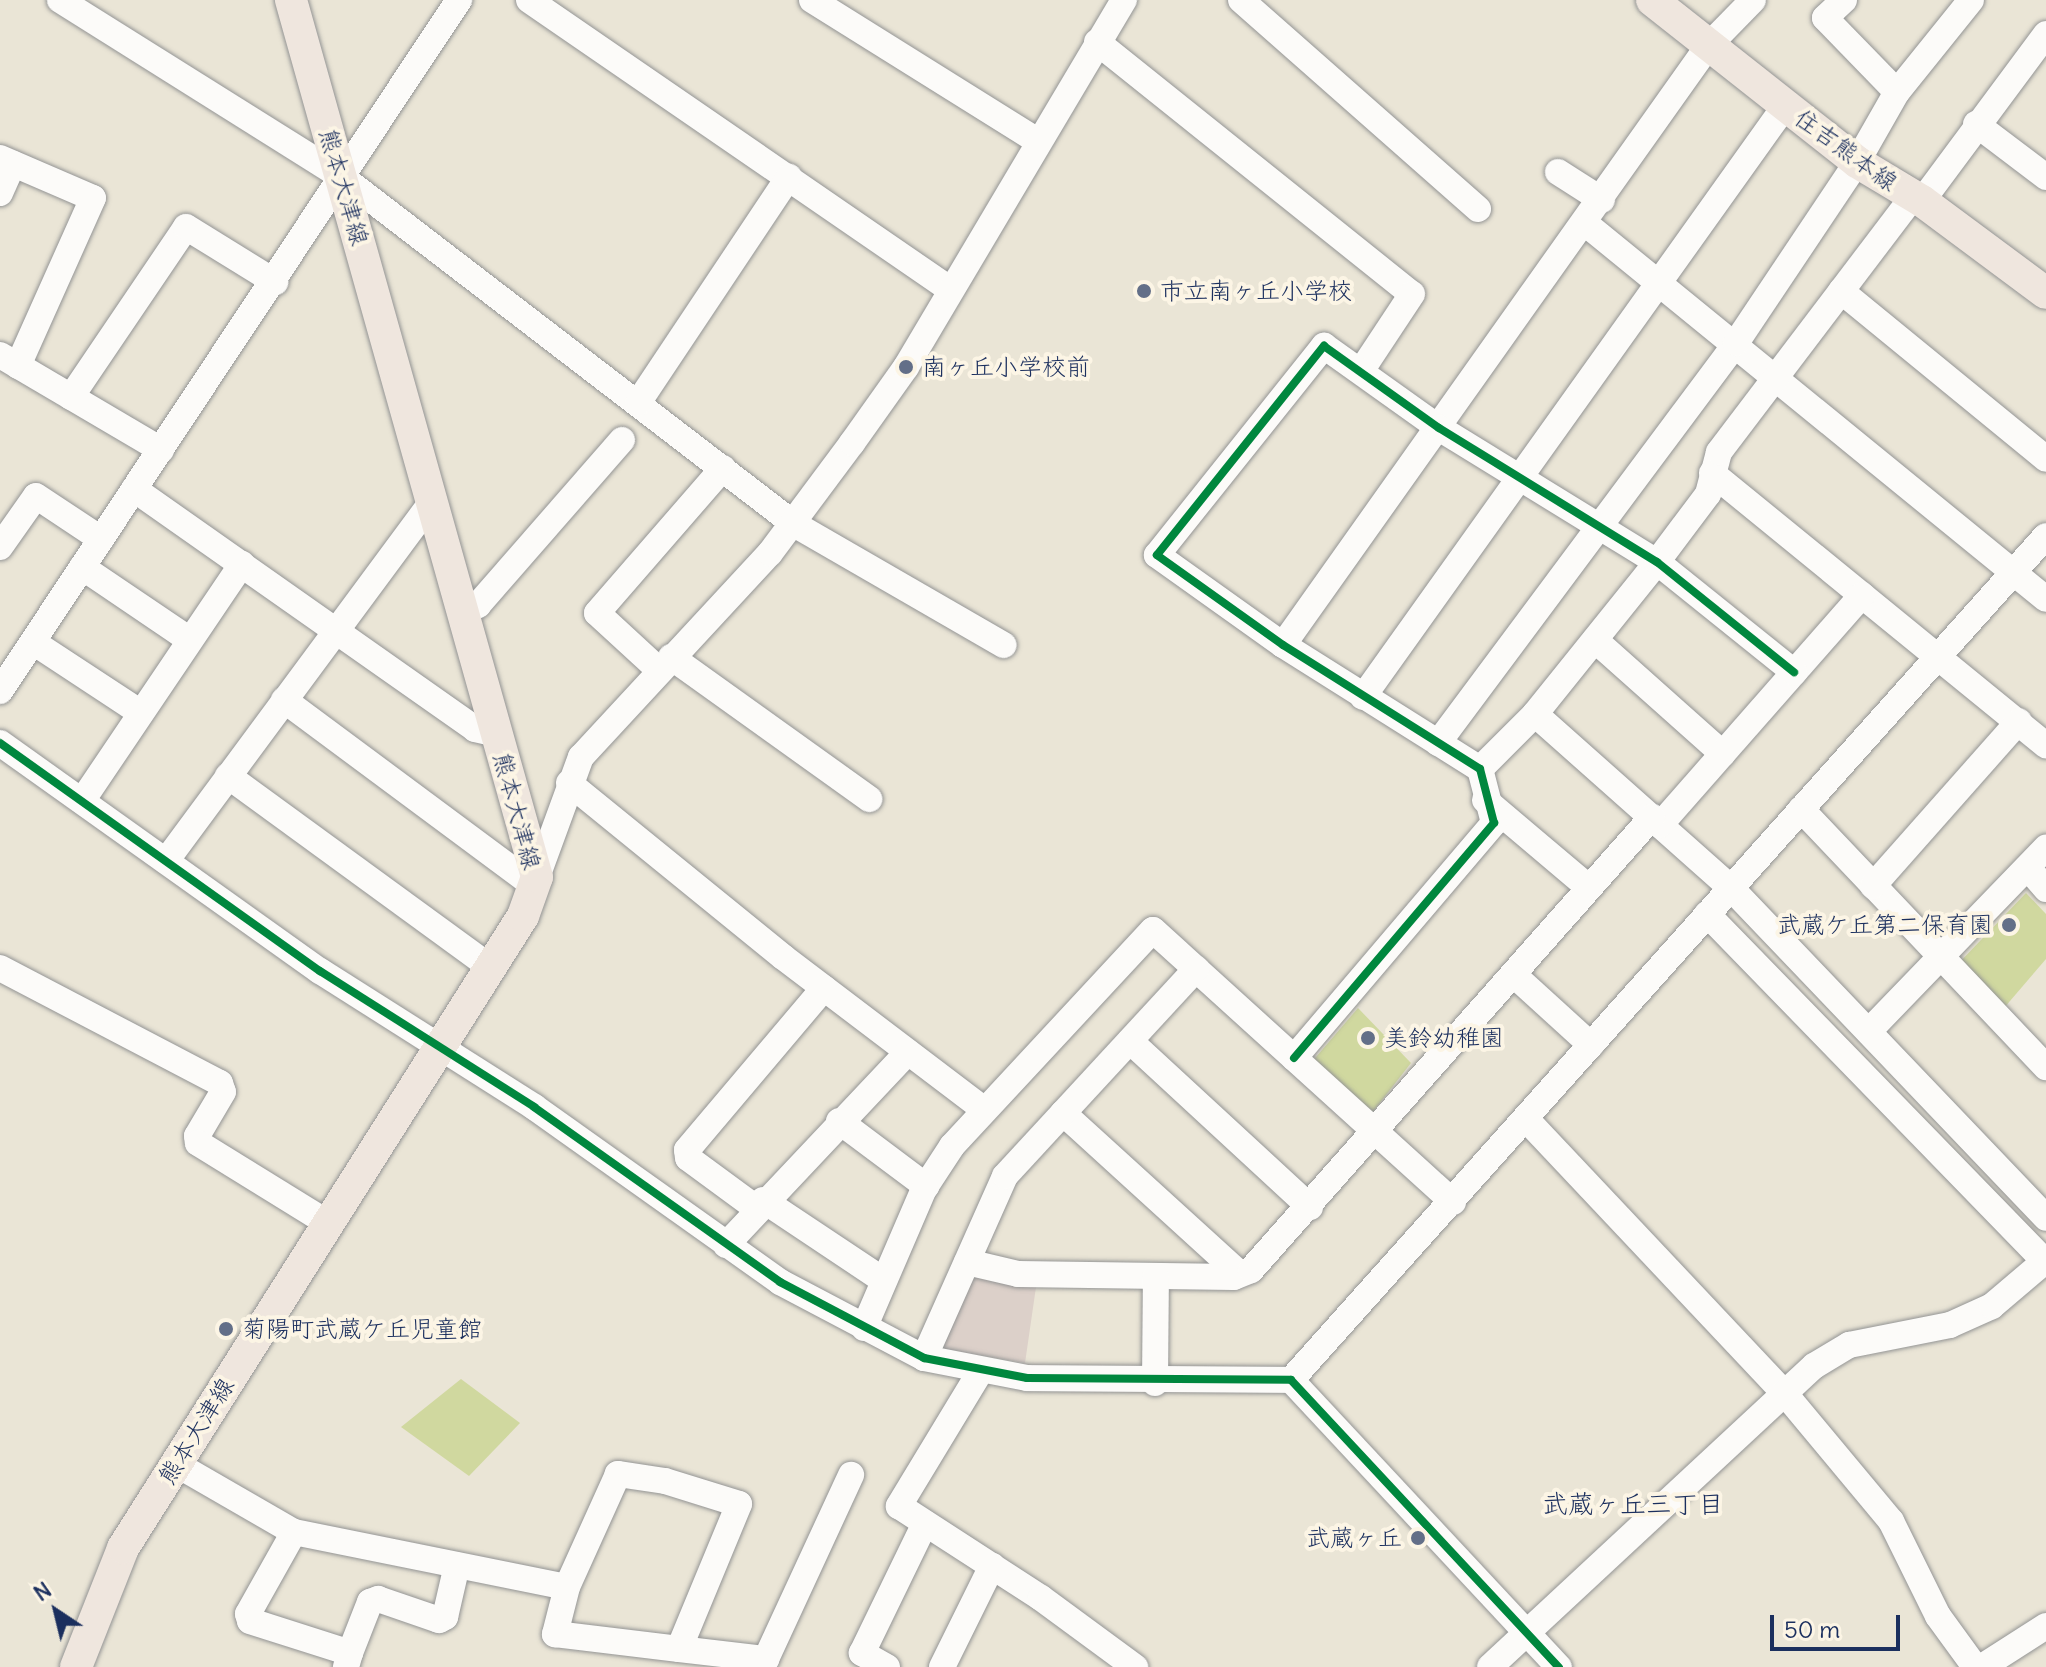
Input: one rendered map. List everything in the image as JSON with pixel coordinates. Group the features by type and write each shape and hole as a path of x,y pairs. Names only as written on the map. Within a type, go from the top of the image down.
{"main road":[{"name":"熊本大津線","path":"76,1667 123,1548 326,1222 523,916 536,882 291,0"},
{"name":"住吉熊本線","path":"1652,0 1857,162 1917,200 2046,293"}],"street":[{"path":"60,0 342,177 794,524 1004,645"},
{"path":"0,691 275,282 459,0"},
{"path":"529,0 951,290"},
{"path":"812,0 1038,141"},
{"path":"284,700 536,882 569,783 600,732 794,524 906,367 1124,0"},
{"path":"1241,0 1478,209"},
{"path":"1283,645 1586,224 1708,46 1753,0"},
{"path":"1844,0 1825,18 1897,92"},
{"path":"1438,743 1602,527 1736,343 1857,162 1897,92 1966,2"},
{"path":"1480,769 1535,714 1657,562 1708,494 1719,452 1841,291 1917,200 2046,34"},
{"path":"1097,42 1412,294 1361,371"},
{"path":"1363,697 1785,106"},
{"path":"1976,124 2046,177"},
{"path":"0,193 7,161 93,198 9,361 161,450"},
{"path":"1558,172 1602,200"},
{"path":"638,403 789,177"},
{"path":"1586,224 1736,343 1774,379 2046,599"},
{"path":"71,397 186,227 275,282"},
{"path":"1841,291 2046,459"},
{"path":"1294,1058 1494,823 1485,800 1480,769 1283,645 1157,555 1324,346 1439,428 1657,562 1794,672"},
{"path":"463,612 478,605 622,440"},
{"path":"723,468 597,613 665,664 869,799"},
{"path":"1712,473 1940,655 2046,745"},
{"path":"134,489 475,729 497,734"},
{"path":"0,547 36,496 101,539"},
{"path":"166,861 432,501"},
{"path":"0,743 320,971 534,1107 726,1245 864,1328 924,1358 980,1372 1155,1383 1291,1380 2046,536"},
{"path":"82,801 242,564"},
{"path":"82,567 190,640"},
{"path":"967,1262 1018,1274 1156,1277 1240,1274 1251,1270 1310,1207 1589,888 1723,754 1862,595"},
{"path":"1595,640 1723,754"},
{"path":"33,642 141,713"},
{"path":"1535,714 1731,888 2046,1218"},
{"path":"1873,886 2019,721"},
{"path":"228,776 490,967"},
{"path":"569,783 824,988 983,1109"},
{"path":"1485,800 1589,888"},
{"path":"1801,809 2046,1067"},
{"path":"1869,1031 1943,959 2046,848"},
{"path":"2028,868 2046,889"},
{"path":"1490,1667 1814,1366 1849,1345 1950,1325 1992,1306 2046,1261 1707,914"},
{"path":"864,1328 926,1186 983,1109 1153,930 1453,1202"},
{"path":"0,968 220,1083 223,1092 197,1136 198,1143 326,1222"},
{"path":"924,1358 1005,1176 1196,969"},
{"path":"1514,975 1591,1045"},
{"path":"824,988 687,1150 688,1158 883,1280"},
{"path":"1130,1041 1310,1207"},
{"path":"726,1245 760,1204 908,1052"},
{"path":"1063,1113 1240,1274"},
{"path":"1526,1119 1786,1395 1891,1521 1938,1616 1975,1667"},
{"path":"839,1121 926,1186"},
{"path":"1155,1383 1156,1277"},
{"path":"980,1372 899,1506 992,1566 1135,1667"},
{"path":"1291,1380 1559,1667"},
{"path":"176,1464 294,1532 567,1587"},
{"path":"679,1649 739,1504 665,1481 618,1474 567,1587 555,1634 679,1649 766,1659 851,1475"},
{"path":"887,1667 862,1653 925,1523"},
{"path":"294,1532 248,1614 250,1621 348,1660 370,1602 378,1599 439,1620 445,1617 457,1565"},
{"path":"942,1667 992,1566"},
{"path":"1982,1667 2046,1626"}],"shaded area":[{"path":"973,1275 1036,1287 1025,1363 944,1349 945,1333"}],"green space":[{"path":"2026,893 2046,914 2046,959 2004,1008 1957,965"},
{"path":"1358,1008 1411,1063 1368,1118 1310,1064"},
{"path":"461,1379 520,1423 469,1476 401,1427"}],"cycle path":[{"path":"1294,1058 1494,823 1480,769 1283,645 1157,555 1324,346 1439,428 1657,562 1794,672"},
{"path":"0,743 320,971 534,1107 780,1282 924,1358 1027,1378 1291,1380 1559,1667"}],"place":[{"name":"市立南ヶ丘小学校","path":"1144,291"},
{"name":"南ヶ丘小学校前","path":"906,367"},
{"name":"武蔵ケ丘第二保育園","path":"2009,925"},
{"name":"美鈴幼稚園","path":"1368,1038"},
{"name":"菊陽町武蔵ケ丘児童館","path":"226,1329"},
{"name":"武蔵ヶ丘","path":"1418,1538"}],"district":[{"name":"武蔵ヶ丘三丁目","path":"1633,1504"}]}
